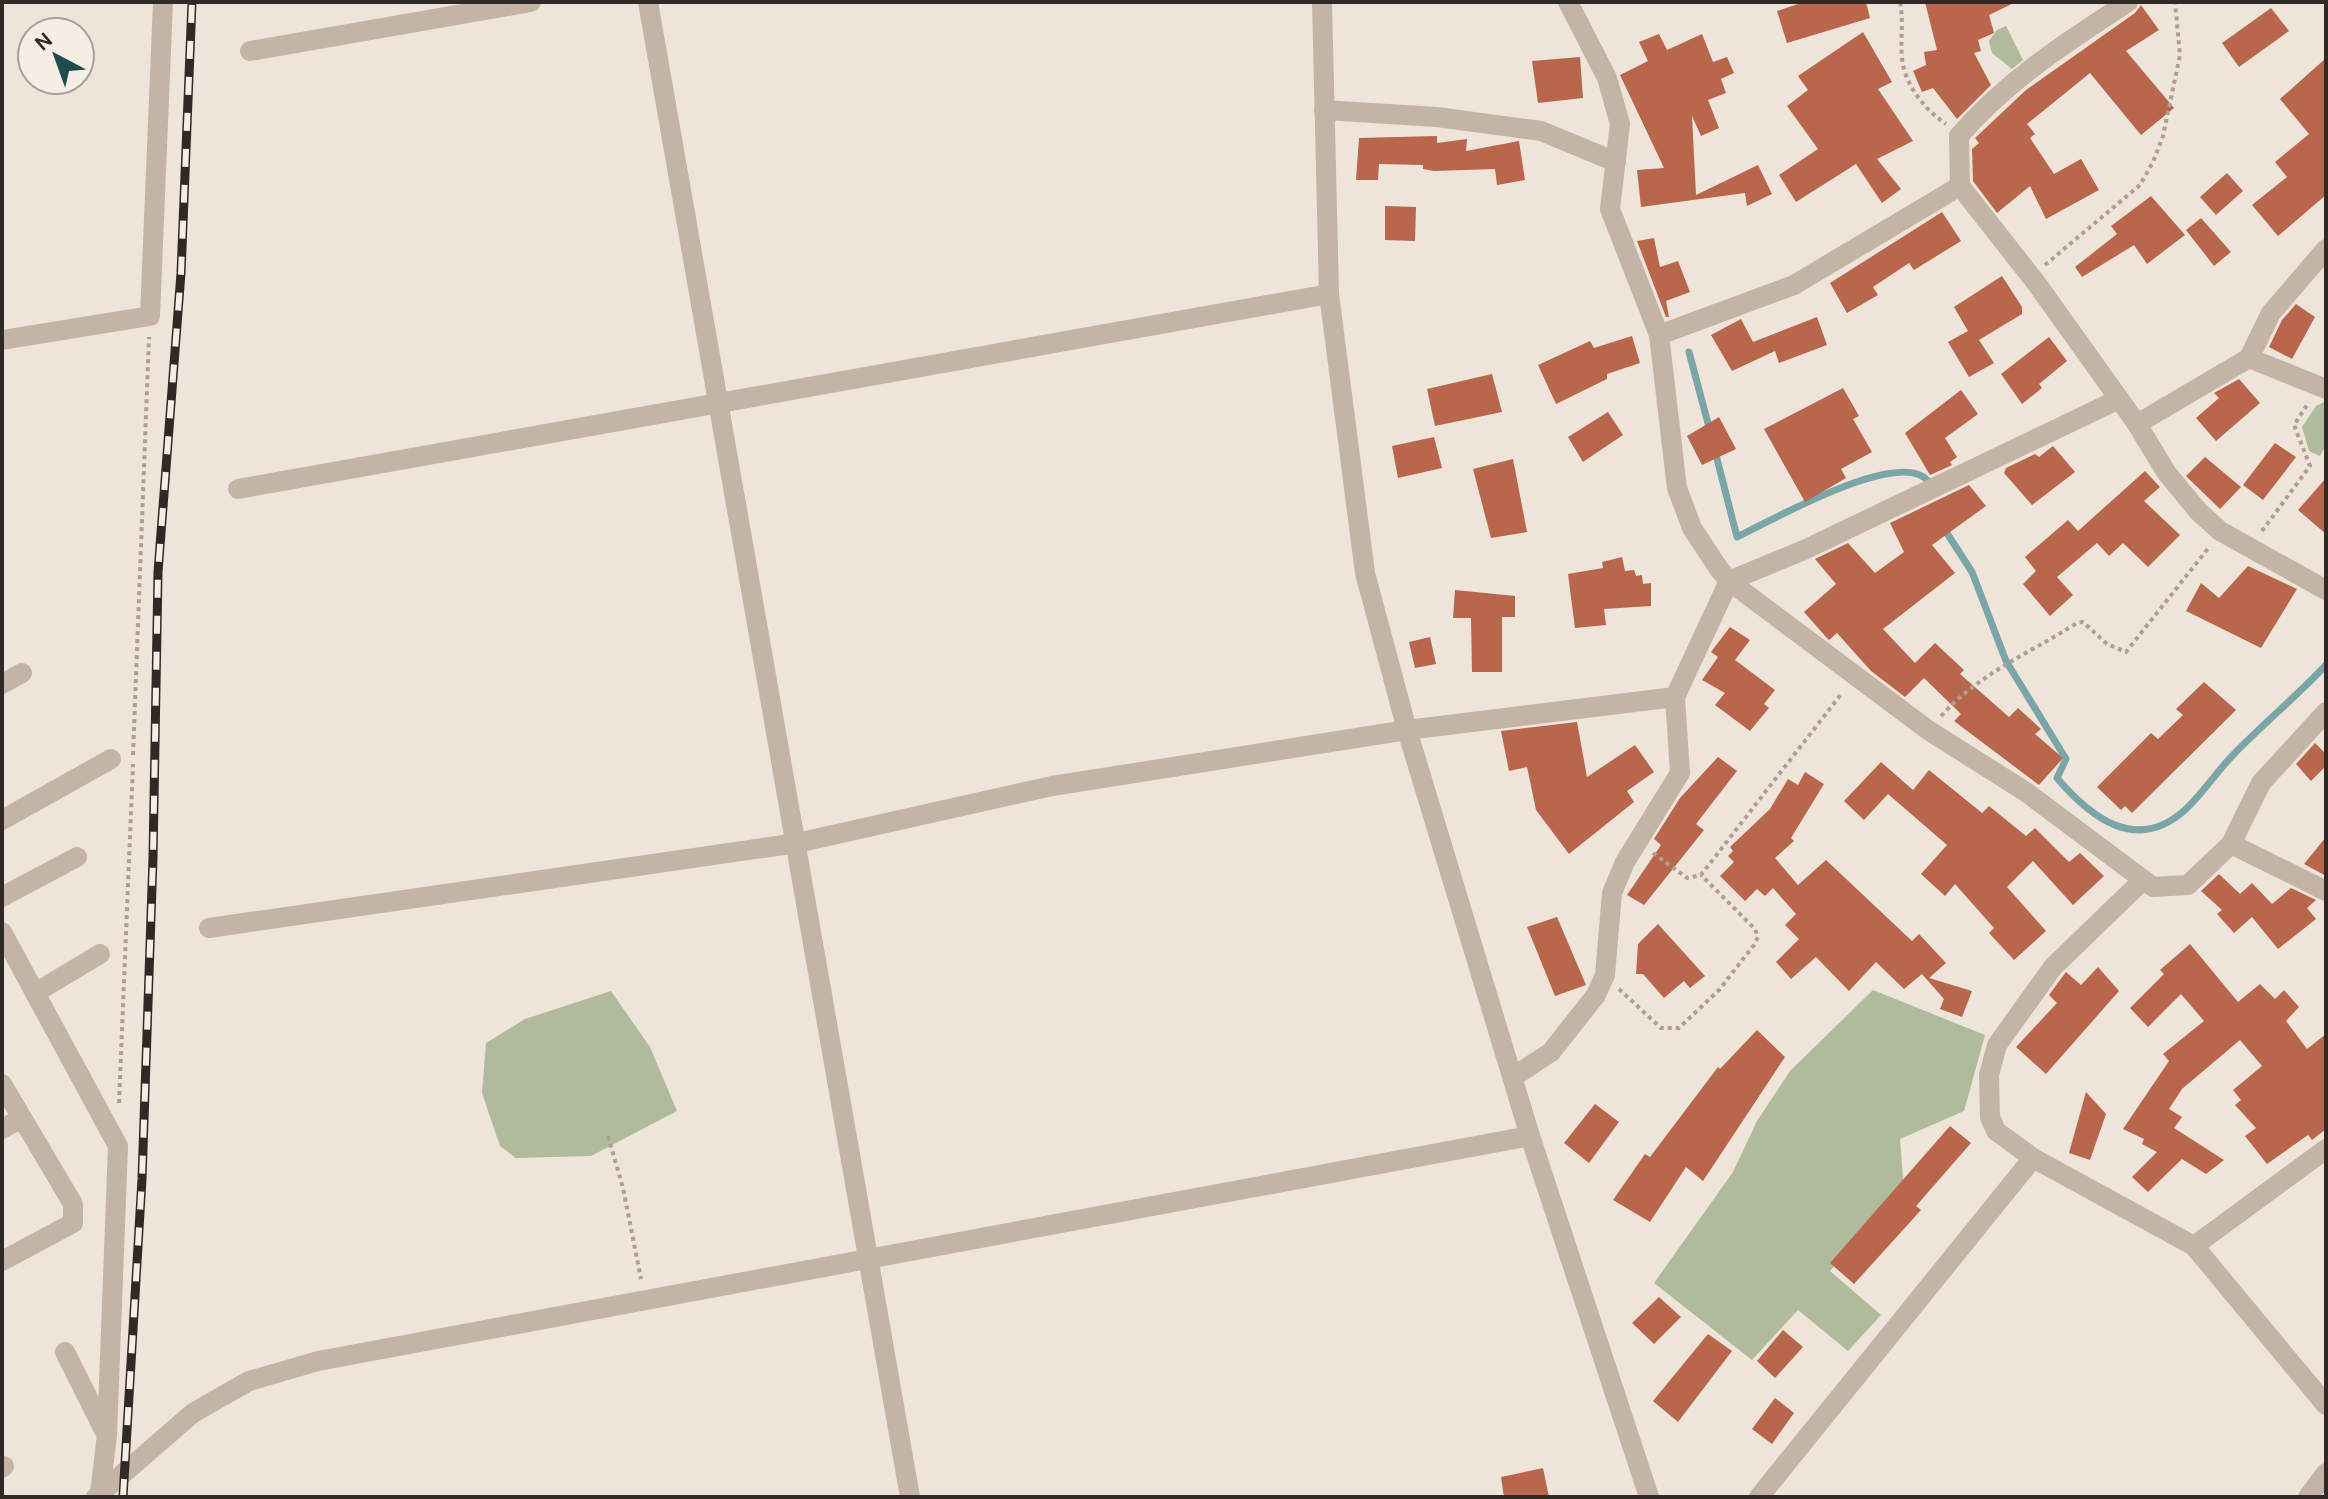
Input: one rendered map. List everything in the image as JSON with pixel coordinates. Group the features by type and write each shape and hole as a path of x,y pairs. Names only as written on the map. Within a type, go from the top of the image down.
{"street":[{"path":"2,340 150,316 163,2"},
{"path":"250,51 531,2"},
{"path":"648,2 871,1260 910,1497"},
{"path":"1322,2 1329,294 1365,573 1407,730 1530,1136 1649,1497"},
{"path":"1568,2 1607,78 1620,124 1610,209 1659,335 1677,488 1692,528 1729,581 1928,730 2026,792 2153,887 2188,885 2231,844 2261,783 2326,712"},
{"path":"2128,2 2017,77 1961,134 1960,186 2031,277 2137,424 2166,472 2198,511 2223,533 2326,590"},
{"path":"1324,110 1437,117 1541,131 1616,162"},
{"path":"1659,335 1794,285 1960,186"},
{"path":"2137,424 2249,358 2271,313 2326,249"},
{"path":"238,489 1329,294"},
{"path":"2249,358 2322,388"},
{"path":"1513,1077 1551,1052 1596,995 1604,976 1612,893 1637,841 1680,773 1675,697 1729,581 1917,497 2117,400"},
{"path":"2,684 22,673"},
{"path":"209,928 797,843 1052,786 1407,730 1675,697"},
{"path":"2,820 111,759"},
{"path":"2231,844 2326,891"},
{"path":"2,897 77,857"},
{"path":"2143,880 2053,967 1997,1045 1989,1075 1990,1117 1996,1131 2033,1158 2194,1246 2326,1405"},
{"path":"2,932 118,1146 107,1435 98,1495"},
{"path":"35,993 100,954"},
{"path":"2,1084 73,1204 73,1223 2,1261"},
{"path":"2,1129 22,1118"},
{"path":"98,1495 193,1413 249,1381 318,1361 1530,1136"},
{"path":"2194,1246 2326,1149"},
{"path":"1759,1497 2033,1158"},
{"path":"65,1352 107,1435"},
{"path":"2308,1497 2326,1473"}],"path":[{"path":"1900,2 1905,28 1902,59 1916,96 1939,119 1961,134"},
{"path":"2031,277 2140,185 2153,162 2163,136 2180,55 2175,2"},
{"path":"118,1146 150,316"},
{"path":"2249,549 2310,466 2294,425 2322,388"},
{"path":"1928,730 1962,693 1983,676 2083,622 2107,644 2126,652 2197,558 2223,533"},
{"path":"1637,841 1687,878 1701,875 1856,675"},
{"path":"1604,976 1661,1028 1679,1028 1719,990 1758,937 1755,929 1701,875"},
{"path":"608,1136 623,1188 645,1301"}],"green space":[{"path":"2006,26 2023,60 2012,69 1992,53 1989,41 1997,30"},
{"path":"2326,401 2326,445 2320,456 2309,451 2302,427 2316,406"},
{"path":"1873,990 1985,1035 1964,1111 1900,1139 1904,1191 1830,1271 1881,1315 1848,1351 1798,1310 1752,1360 1654,1283 1733,1172 1757,1121 1790,1071"},
{"path":"611,991 650,1047 677,1111 591,1156 516,1158 500,1146 482,1093 486,1043 525,1019"}],"building":[{"path":"1804,2 1866,2 1870,18 1787,43 1777,11"},
{"path":"1925,2 2016,2 1989,15 1994,33 1978,40 1981,51 1974,53 1991,85 1957,119 1933,88 1922,92 1913,71 1926,65 1924,52 1937,50"},
{"path":"2141,5 2159,30 2126,51 2174,108 2141,135 2090,73 2027,124 2035,134 2030,138 2054,174 2081,159 2099,190 2046,219 2030,186 1997,213 1973,181 1972,149 1979,143 1975,138 2026,90 2135,13"},
{"path":"2271,8 2289,31 2239,67 2222,43"},
{"path":"1863,32 1892,82 1878,89 1913,141 1877,159 1901,189 1882,203 1856,164 1796,202 1779,175 1818,149 1787,106 1808,90 1798,76"},
{"path":"1659,34 1667,50 1702,34 1713,62 1727,57 1734,73 1721,79 1726,93 1708,100 1719,128 1701,136 1692,116 1696,195 1758,165 1772,194 1747,206 1745,193 1641,207 1637,170 1664,168 1620,75 1648,61 1639,42"},
{"path":"1580,57 1583,98 1538,103 1532,61"},
{"path":"2326,58 2326,195 2278,236 2252,205 2287,177 2275,162 2309,134 2280,99"},
{"path":"1437,136 1437,143 1467,139 1466,151 1519,141 1525,180 1497,185 1495,169 1434,171 1423,169 1423,165 1379,164 1378,180 1356,180 1359,138"},
{"path":"2227,173 2243,191 2216,215 2200,197"},
{"path":"2151,196 2185,235 2147,264 2134,245 2082,277 2075,267 2117,234 2111,226"},
{"path":"1385,206 1416,207 1415,241 1385,240"},
{"path":"1942,212 1961,241 1914,270 1909,263 1873,287 1878,295 1847,313 1830,283"},
{"path":"2201,218 2231,252 2214,266 2186,230"},
{"path":"1654,238 1660,267 1678,261 1690,292 1666,301 1669,317 1666,317 1637,241"},
{"path":"2002,276 2022,307 2022,314 1979,340 1994,363 1969,377 1948,342 1968,331 1954,307"},
{"path":"2296,304 2315,317 2292,359 2269,347 2282,320"},
{"path":"1817,317 1827,345 1779,363 1775,351 1732,371 1711,335 1741,319 1753,342"},
{"path":"1632,336 1640,363 1607,374 1607,379 1556,404 1538,365 1590,341 1594,348"},
{"path":"2049,337 2067,361 2039,384 2042,388 2022,404 2001,374"},
{"path":"1492,374 1502,412 1435,426 1427,389"},
{"path":"2239,379 2260,403 2216,441 2196,418 2219,398 2214,393"},
{"path":"1843,388 1859,416 1853,419 1872,452 1841,469 1846,478 1805,502 1764,429"},
{"path":"1961,390 1978,414 1945,438 1957,457 1950,462 1952,465 1930,475 1905,433"},
{"path":"1608,412 1623,435 1583,462 1568,437"},
{"path":"1719,417 1736,449 1702,465 1687,436"},
{"path":"1434,437 1442,468 1398,478 1392,446"},
{"path":"2275,443 2296,457 2263,500 2243,485"},
{"path":"2053,446 2075,472 2032,505 2004,473 2006,468 2035,454 2039,457"},
{"path":"2205,457 2241,487 2220,509 2186,476"},
{"path":"1513,459 1527,532 1491,538 1473,469"},
{"path":"2145,471 2160,487 2144,501 2180,535 2148,567 2123,543 2109,556 2097,543 2057,577 2073,595 2050,616 2023,584 2036,571 2025,557 2068,520 2078,531"},
{"path":"2326,478 2326,534 2298,510"},
{"path":"1969,485 1986,506 1932,545 1955,573 1883,629 1915,663 1935,643 1964,670 1960,674 2009,717 2018,708 2041,729 2035,734 2063,758 2039,785 1954,721 1961,714 1924,678 1905,697 1871,671 1837,633 1829,640 1804,612 1836,584 1815,559 1848,543 1875,573 1904,552 1890,523"},
{"path":"1622,557 1625,571 1634,570 1636,576 1642,575 1643,584 1651,583 1651,606 1604,609 1606,625 1575,628 1568,574 1603,568 1602,562"},
{"path":"2248,566 2297,589 2261,648 2186,611 2201,583 2219,598"},
{"path":"1455,590 1515,596 1515,617 1502,617 1502,672 1472,672 1471,618 1453,618"},
{"path":"1730,627 1750,640 1735,660 1775,690 1764,704 1769,708 1750,731 1715,705 1725,693 1702,680 1718,657 1711,652"},
{"path":"1430,637 1436,664 1415,668 1409,642"},
{"path":"2204,682 2236,710 2132,813 2125,806 2121,810 2097,787 2151,733 2158,739 2183,715 2176,709"},
{"path":"1577,722 1587,777 1635,745 1654,772 1627,791 1634,802 1569,854 1536,810 1527,767 1509,771 1501,731"},
{"path":"2315,743 2326,754 2326,766 2311,781 2296,764"},
{"path":"1718,757 1737,771 1696,824 1704,830 1644,905 1627,895 1661,845 1654,839 1680,798"},
{"path":"1881,762 1913,790 1929,770 1982,813 1989,806 2026,836 2035,828 2069,862 2080,853 2104,876 2073,905 2033,861 2007,887 2046,931 2014,960 1989,933 1994,928 1955,884 1945,896 1921,874 1947,845 1888,794 1864,820 1844,801"},
{"path":"1805,772 1824,784 1791,838 1794,841 1775,858 1798,885 1826,860 1912,941 1919,934 1946,963 1929,978 1972,991 1962,1017 1940,1009 1944,999 1922,974 1904,989 1876,962 1849,991 1816,957 1791,979 1776,962 1799,939 1785,925 1796,914 1773,888 1765,896 1757,889 1745,901 1720,876 1734,862 1728,856 1733,851 1730,847 1770,809 1788,779 1798,785"},
{"path":"2326,837 2326,876 2304,864"},
{"path":"2219,874 2240,894 2252,883 2272,904 2291,888 2316,900 2307,908 2316,919 2278,949 2252,917 2234,933 2217,914 2222,910 2201,891"},
{"path":"1557,917 1586,985 1555,996 1527,927"},
{"path":"1658,924 1705,976 1690,988 1684,981 1664,998 1643,974 1636,974 1638,944"},
{"path":"2190,944 2238,1002 2260,984 2275,999 2284,990 2299,1007 2286,1021 2307,1049 2326,1034 2326,1129 2312,1140 2308,1135 2267,1164 2245,1136 2256,1128 2235,1105 2241,1100 2233,1090 2262,1066 2240,1040 2182,1089 2169,1109 2182,1117 2174,1128 2224,1160 2206,1174 2182,1159 2148,1192 2132,1177 2157,1152 2142,1144 2144,1139 2123,1129 2169,1061 2163,1054 2204,1021 2181,994 2148,1027 2130,1008 2164,974 2160,970"},
{"path":"2098,967 2119,991 2046,1074 2016,1047 2057,1003 2049,995 2066,972 2081,985"},
{"path":"1757,1030 1785,1057 1703,1181 1686,1167 1650,1222 1613,1200 1645,1154 1650,1157 1718,1067 1720,1069"},
{"path":"2086,1092 2106,1114 2090,1160 2069,1153"},
{"path":"1595,1104 1619,1122 1589,1163 1564,1143"},
{"path":"1950,1126 1971,1143 1916,1206 1921,1210 1854,1284 1830,1263"},
{"path":"1659,1297 1681,1317 1654,1344 1632,1323"},
{"path":"1783,1330 1803,1347 1775,1378 1757,1361"},
{"path":"1708,1334 1732,1351 1678,1422 1653,1401"},
{"path":"1775,1398 1794,1413 1772,1444 1752,1429"},
{"path":"1543,1468 1549,1497 1504,1497 1501,1477"}],"waterway":[{"path":"1689,352 1710,431"},
{"path":"1715,451 1737,537 1807,502 1869,478 1897,472 1918,474 1931,486"},
{"path":"1943,527 1972,572 2006,661 2066,759 2057,778 2085,806 2116,825 2133,830 2150,829 2168,822 2186,809 2234,754 2326,665"}],"railway":[{"path":"123,1497 142,1179 153,858 158,572 181,273 192,2"}]}
